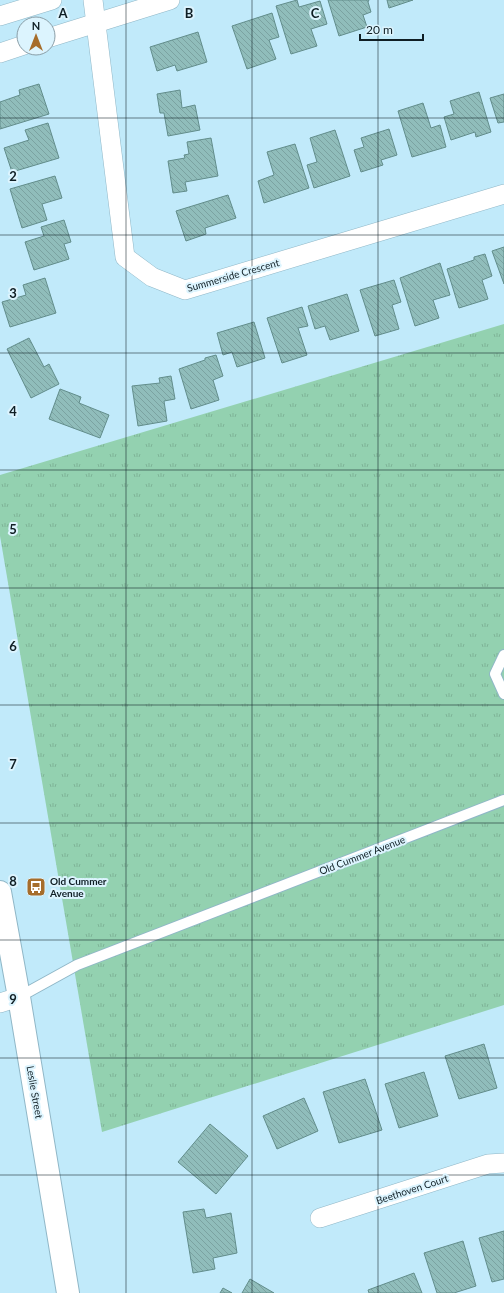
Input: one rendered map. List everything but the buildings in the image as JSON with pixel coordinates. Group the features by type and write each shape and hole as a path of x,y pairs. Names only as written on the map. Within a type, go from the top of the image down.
{"main road":[{"name":"Leslie Street","path":"0,892 10,1000 68,1293"}],"street":[{"path":"0,16 52,0"},
{"name":"Summerside Crescent","path":"93,0 125,257 152,277 185,290 504,194"},
{"path":"56,35 170,0"},
{"path":"0,53 16,48"},
{"name":"Beethoven Court","path":"320,1218 488,1164 504,1163"}],"lane":[{"path":"504,655 494,674 504,694"},
{"name":"Old Cummer Avenue","path":"10,1000 77,965 504,800"}],"green space":[{"path":"504,324 504,1005 102,1132 0,536 0,475"}],"place":[{"name":"Old Cummer Avenue","path":"36,887"}]}
